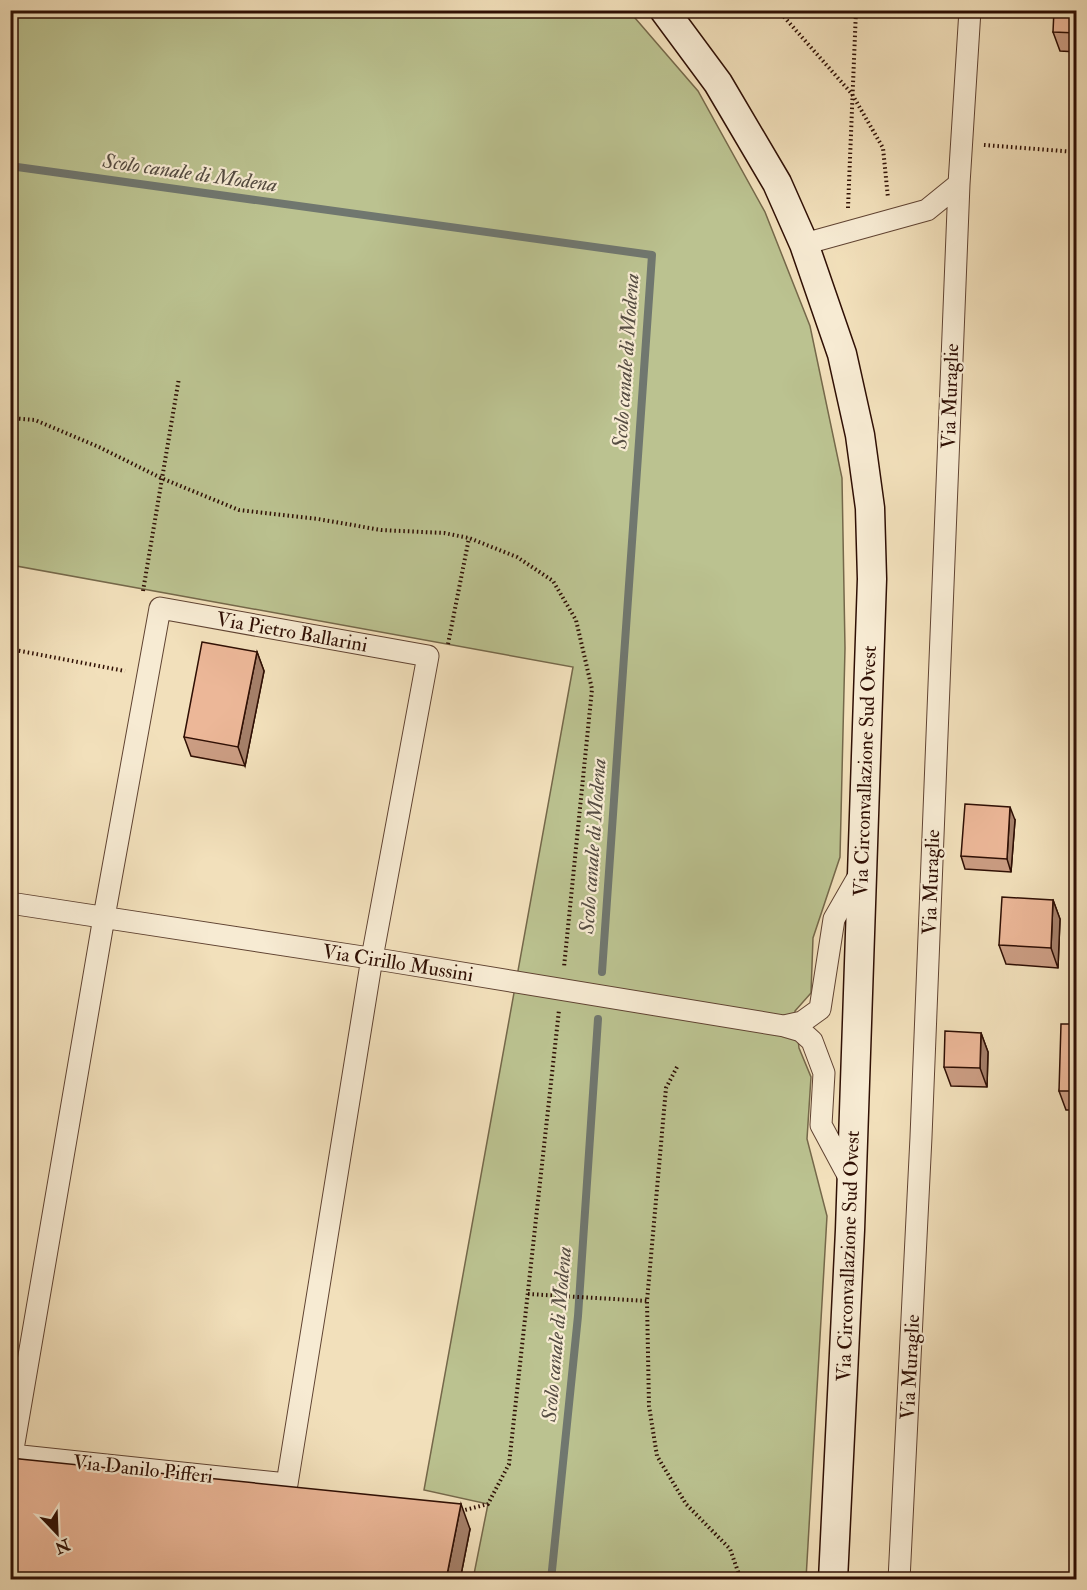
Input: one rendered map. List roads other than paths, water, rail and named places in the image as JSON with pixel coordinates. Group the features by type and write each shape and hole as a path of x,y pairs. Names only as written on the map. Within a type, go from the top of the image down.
{"main road":[{"name":"Via Circonvallazione Sud Ovest","path":"664,10 724,93 777,183 804,244 842,354 860,435 870,508 872,579 852,1182 833,1580"}],"street":[{"name":"Via Muraglie","path":"899,1580 921,1137 958,184 970,10"},
{"path":"804,244 927,210 958,184"},
{"name":"Via Pietro Ballarini","path":"104,917 160,608 428,656 372,958"},
{"path":"784,1026 802,1022 820,1009 834,919 862,870"},
{"name":"Via Cirillo Mussini","path":"10,903 372,958 784,1026"},
{"name":"Via Danilo Pifferi","path":"104,917 12,1455 287,1484 372,958"},
{"path":"784,1026 801,1031 812,1041 824,1072 821,1125 852,1182"}],"waterway":[{"name":"Scolo canale di Modena","path":"10,166 652,255 602,972"},
{"name":"Scolo canale di Modena","path":"551,1580 578,1316 598,1019"}]}
